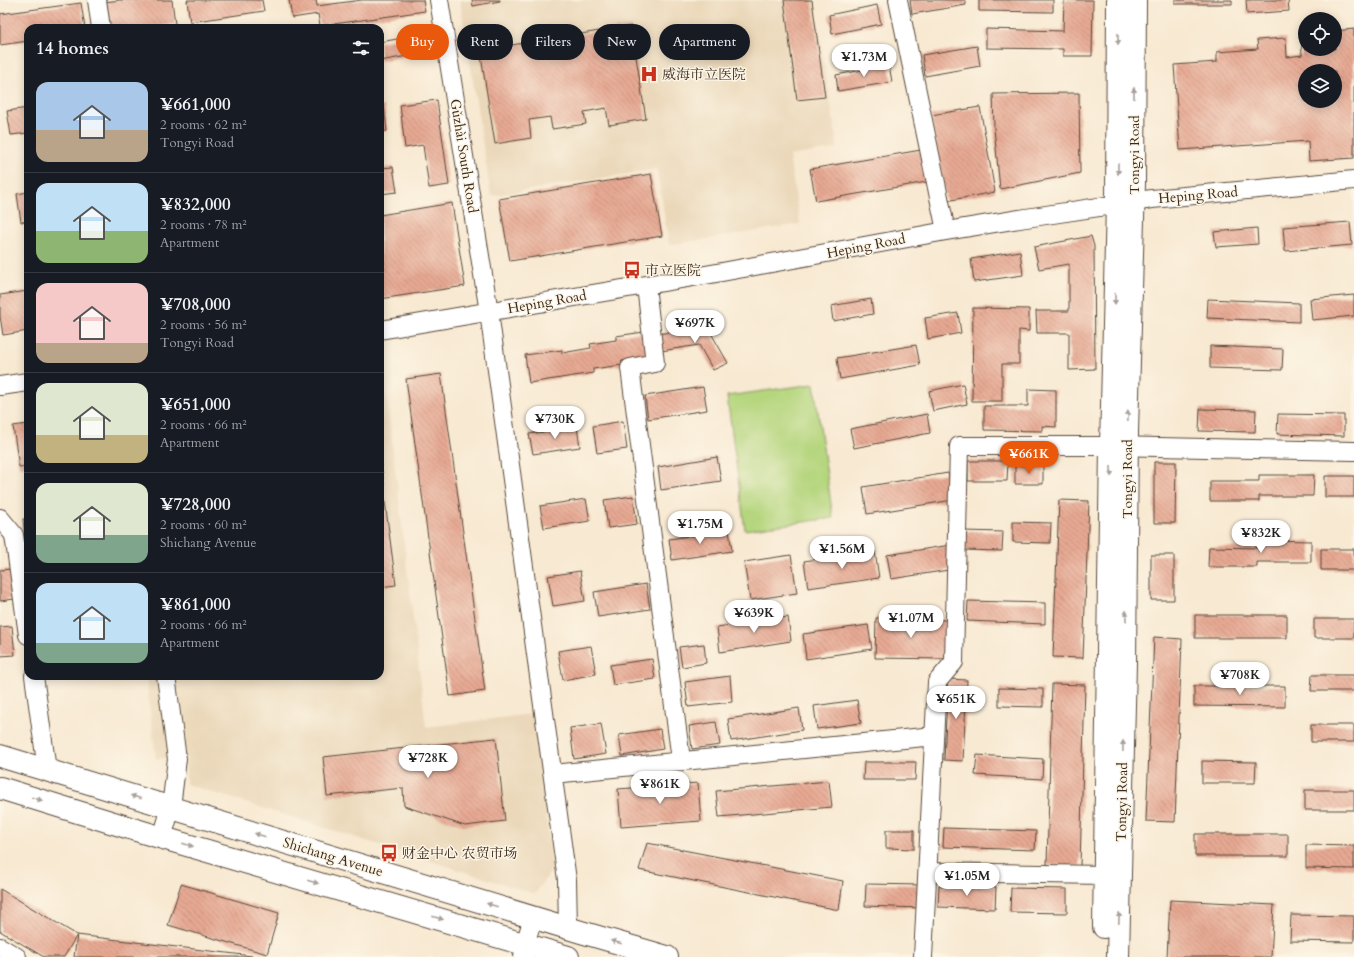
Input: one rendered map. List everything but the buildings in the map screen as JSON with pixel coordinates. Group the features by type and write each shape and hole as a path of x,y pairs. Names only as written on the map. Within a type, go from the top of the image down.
{"main road":[{"name":"Tongyi Road","path":"1118,0 1126,203"},
{"name":"Tongyi Road","path":"1103,957 1126,203 1135,0"},
{"name":"Tongyi Road","path":"1118,957 1125,663 1119,447"},
{"name":"Shichang Avenue","path":"0,756 533,918 667,957"},
{"name":"Shichang Avenue","path":"0,788 524,951 568,957"}],"street":[{"path":"97,0 100,24"},
{"name":"Gǔzhài South Road","path":"439,0 489,312 567,880 568,928"},
{"path":"898,0 946,231"},
{"name":"Heping Road","path":"384,329 646,286 946,231 1126,203 1354,180"},
{"path":"646,286 655,364 630,368 681,760"},
{"path":"0,386 24,383"},
{"path":"923,957 937,682 954,662 960,446 1354,451"},
{"path":"0,518 14,535 24,606"},
{"path":"35,680 46,770"},
{"path":"162,838 171,808 177,759 167,680"},
{"path":"553,774 681,760 934,736"},
{"path":"928,872 1105,875"},
{"path":"524,951 533,918"},
{"path":"0,947 16,957"}],"shaded area":[{"name":"威海市立医院","path":"460,0 814,0 838,148 789,156 800,224 669,245 657,169 491,196 469,60 513,60 513,24 464,24"},
{"path":"384,376 426,727 533,714 553,868 535,894 186,784 186,756 156,759 146,680 384,680"}],"green space":[{"path":"814,384 833,518 745,530 727,396"}],"place":[{"name":"威海市立医院","path":"649,74"},
{"name":"市立医院","path":"632,270"},
{"name":"财金中心 农贸市场","path":"389,853"}]}
